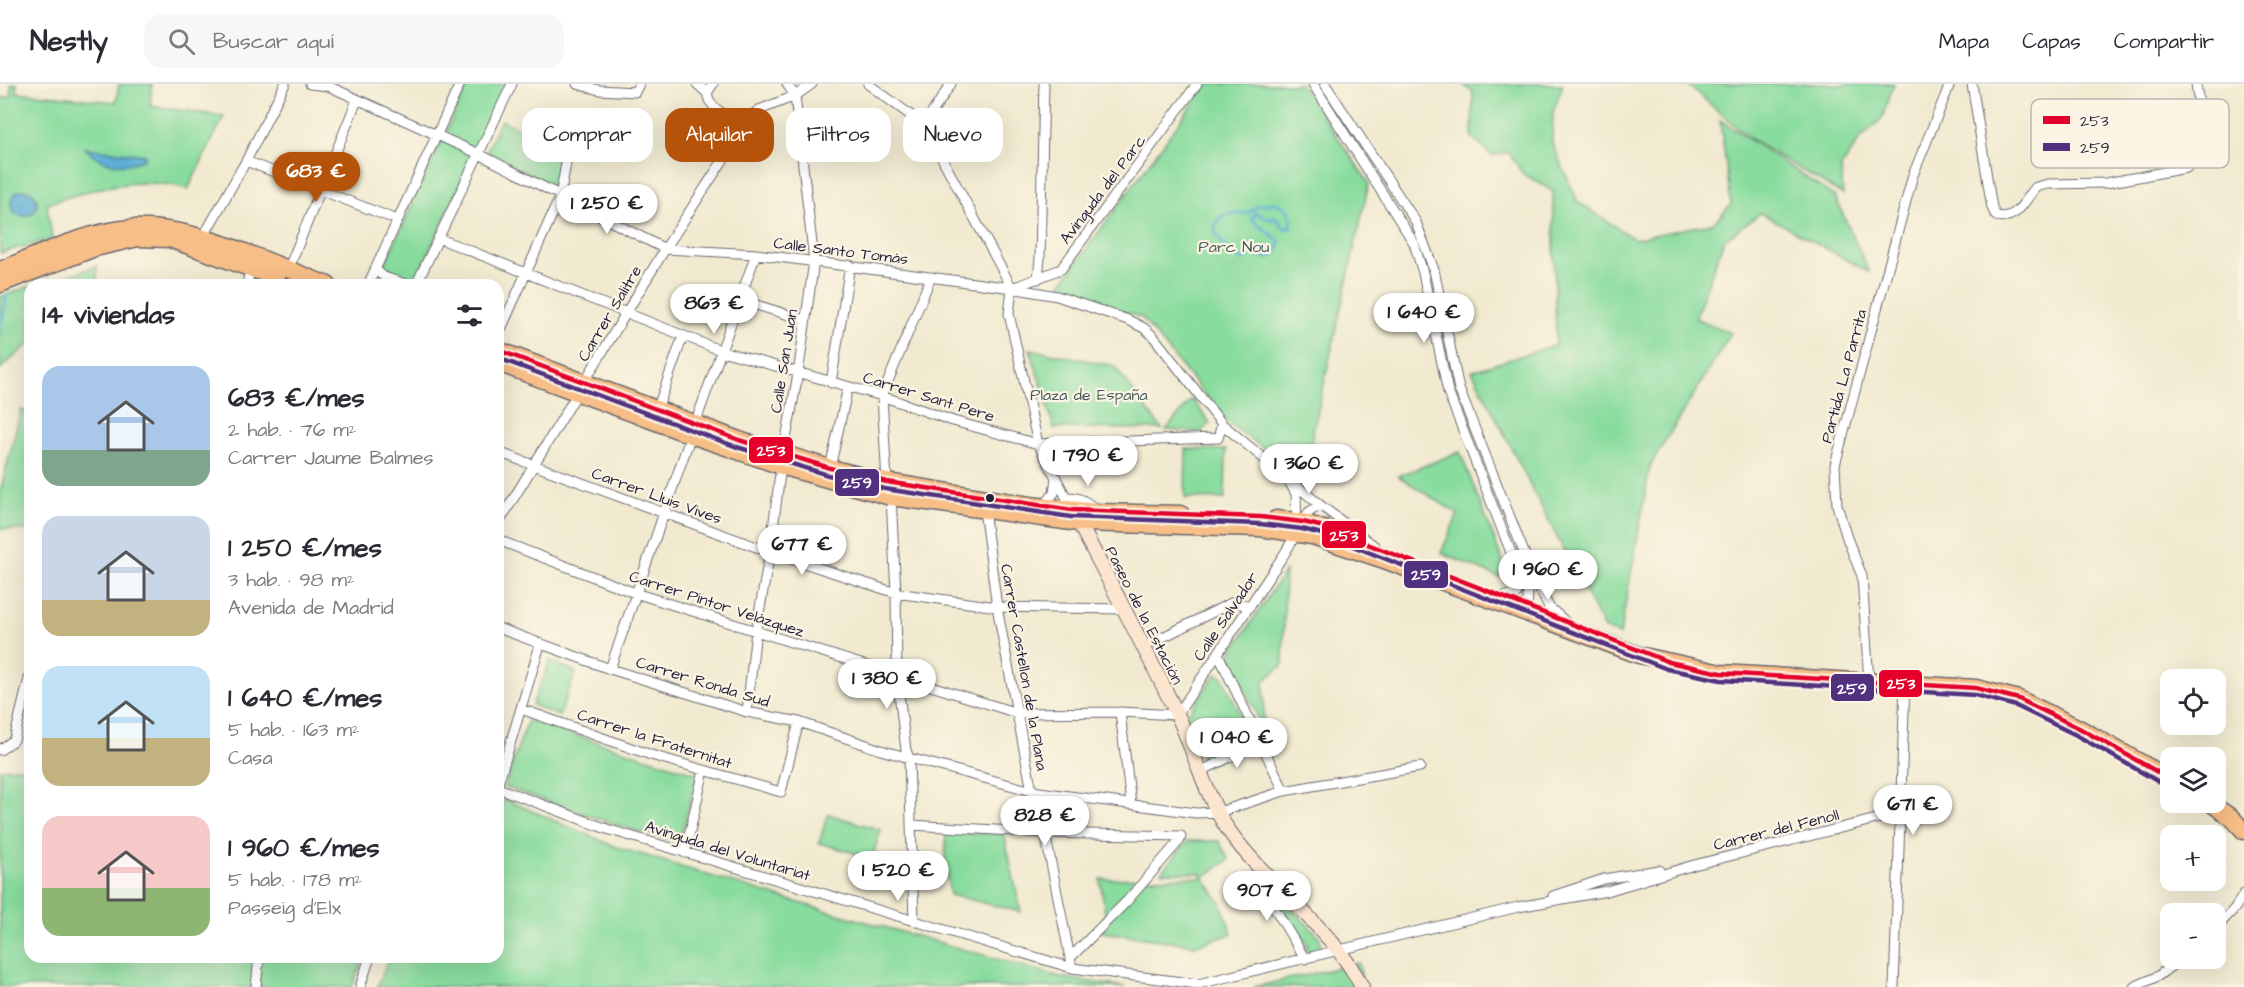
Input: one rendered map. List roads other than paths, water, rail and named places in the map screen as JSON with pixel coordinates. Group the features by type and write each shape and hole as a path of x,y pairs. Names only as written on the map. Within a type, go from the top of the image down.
{"highway":[{"path":"0,270 93,236 130,228 166,228 250,268 292,278"},
{"path":"0,284 95,248 138,238 200,243 292,278"},
{"path":"504,353 581,388 782,460 889,489 984,510 1072,510 1261,517 1299,526 1387,561 1566,622 1669,662"},
{"path":"504,365 657,410 693,430"},
{"path":"782,460 830,468 889,489 1260,528 1324,527 1502,597 1639,655 1721,673 1976,688 2019,699 2079,728 2160,773"},
{"path":"2226,805 2244,812"},
{"path":"2225,813 2244,831"}],"street":[{"path":"200,243 246,161 285,84"},
{"path":"310,84 331,85 357,100 479,154 665,249"},
{"path":"371,279 460,84"},
{"path":"419,279 512,84"},
{"path":"576,84 599,90 635,92 639,84"},
{"path":"697,84 707,93 715,108"},
{"path":"707,93 713,84"},
{"path":"787,84 795,96"},
{"path":"764,108 795,96 813,84"},
{"path":"868,84 903,110"},
{"path":"935,108 951,84"},
{"path":"1038,279 1044,84"},
{"name":"Avinguda del Parc","path":"1012,288 1061,269 1197,84"},
{"path":"1313,84 1414,243 1424,273 1448,392 1528,592 1529,610"},
{"path":"1325,84 1416,222 1434,270 1459,389 1535,580 1549,607 1566,622"},
{"name":"Partida La Parrita","path":"1869,682 1862,576 1837,505 1835,465 1913,176 1950,84"},
{"path":"1972,84 1992,208 1996,216 2004,218 2012,215 2036,187 2048,184 2106,183 2186,168"},
{"path":"2196,84 2198,99"},
{"name":"Calle San Juan","path":"747,712 756,630 814,261 795,96"},
{"path":"292,278 321,191 357,100"},
{"path":"246,161 396,220"},
{"path":"504,322 560,197 566,162"},
{"name":"Carrer Salitre","path":"504,514 665,249 722,162"},
{"path":"944,162 1012,288 1009,314 1038,444 1072,510"},
{"name":"Carrer Sant Pere","path":"438,238 722,351 882,396 953,421 1038,444 1218,438 1222,424"},
{"name":"Calle Santo Tomás","path":"665,249 756,254 1012,288 1056,296 1128,320 1154,336 1222,424 1320,505 1376,547"},
{"path":"609,669 756,254"},
{"path":"831,382 850,265"},
{"path":"248,279 250,268"},
{"path":"375,269 390,279"},
{"path":"914,921 909,758 897,677 896,593 882,396 931,277"},
{"path":"740,300 805,320"},
{"path":"657,410 683,336"},
{"path":"830,468 849,387"},
{"name":"Carrer Lluis Vives","path":"504,454 770,552 896,593 997,607 1124,609"},
{"path":"1044,506 1054,493 1056,477"},
{"path":"1288,478 1296,494 1299,526"},
{"name":"Calle Salvador","path":"1177,715 1250,606 1299,526 1309,512 1320,505"},
{"name":"Carrer Castellon de la Plana","path":"984,510 997,607 1017,713 1032,791 1045,833 1071,963"},
{"name":"Paseo de la Estación","path":"1072,510 1177,715 1229,830 1263,872 1339,951 1352,968 1362,987"},
{"name":"Carrer Pintor Velázquez","path":"504,542 635,593 1017,713 1120,712 1177,715"},
{"path":"1502,597 1516,594 1521,578"},
{"path":"1529,610 1536,595 1535,580"},
{"path":"1143,647 1233,602 1250,606"},
{"name":"Carrer Ronda Sud","path":"504,630 609,669 747,712 798,722 909,758 1032,791 1196,813 1219,812 1284,791 1420,767"},
{"path":"504,766 540,645"},
{"path":"1218,654 1284,791"},
{"path":"1894,987 1905,683"},
{"path":"0,750 14,740 24,699"},
{"name":"Carrer la Fraternitat","path":"521,709 651,755 781,792 798,722"},
{"path":"1120,712 1131,804"},
{"path":"1201,771 1261,742"},
{"path":"685,853 704,770"},
{"name":"Avinguda del Voluntariat","path":"504,788 607,829 914,921 1071,963 1198,984 1339,951"},
{"name":"Carrer del Fenoll","path":"1339,951 1518,907 1605,879 1694,865 1900,813"},
{"path":"911,825 1045,833 1180,836 1180,840 1071,963"},
{"path":"1263,872 1268,897 1305,958"},
{"path":"2226,917 2244,894"},
{"path":"2235,908 2244,902"},
{"path":"255,987 259,963"},
{"path":"360,987 368,963"},
{"path":"2134,987 2167,969"}],"water":[{"path":"85,148 145,155 145,159 128,164 113,164 99,159"},
{"path":"24,190 33,194 37,203 33,212 24,216 15,212 11,203 15,194"}],"waterway":[{"path":"1272,203 1281,205 1287,210 1291,217 1291,227 1287,229 1277,218 1269,219 1256,213 1252,218 1280,243 1273,256 1268,258 1253,252 1242,260 1230,254 1215,232 1218,219 1232,213 1249,213 1257,206 1272,203"},
{"path":"0,328 7,294"}],"park label":[{"name":"Parc Nou","path":"1234,246"},
{"name":"Plaza de España","path":"1089,394"}]}
